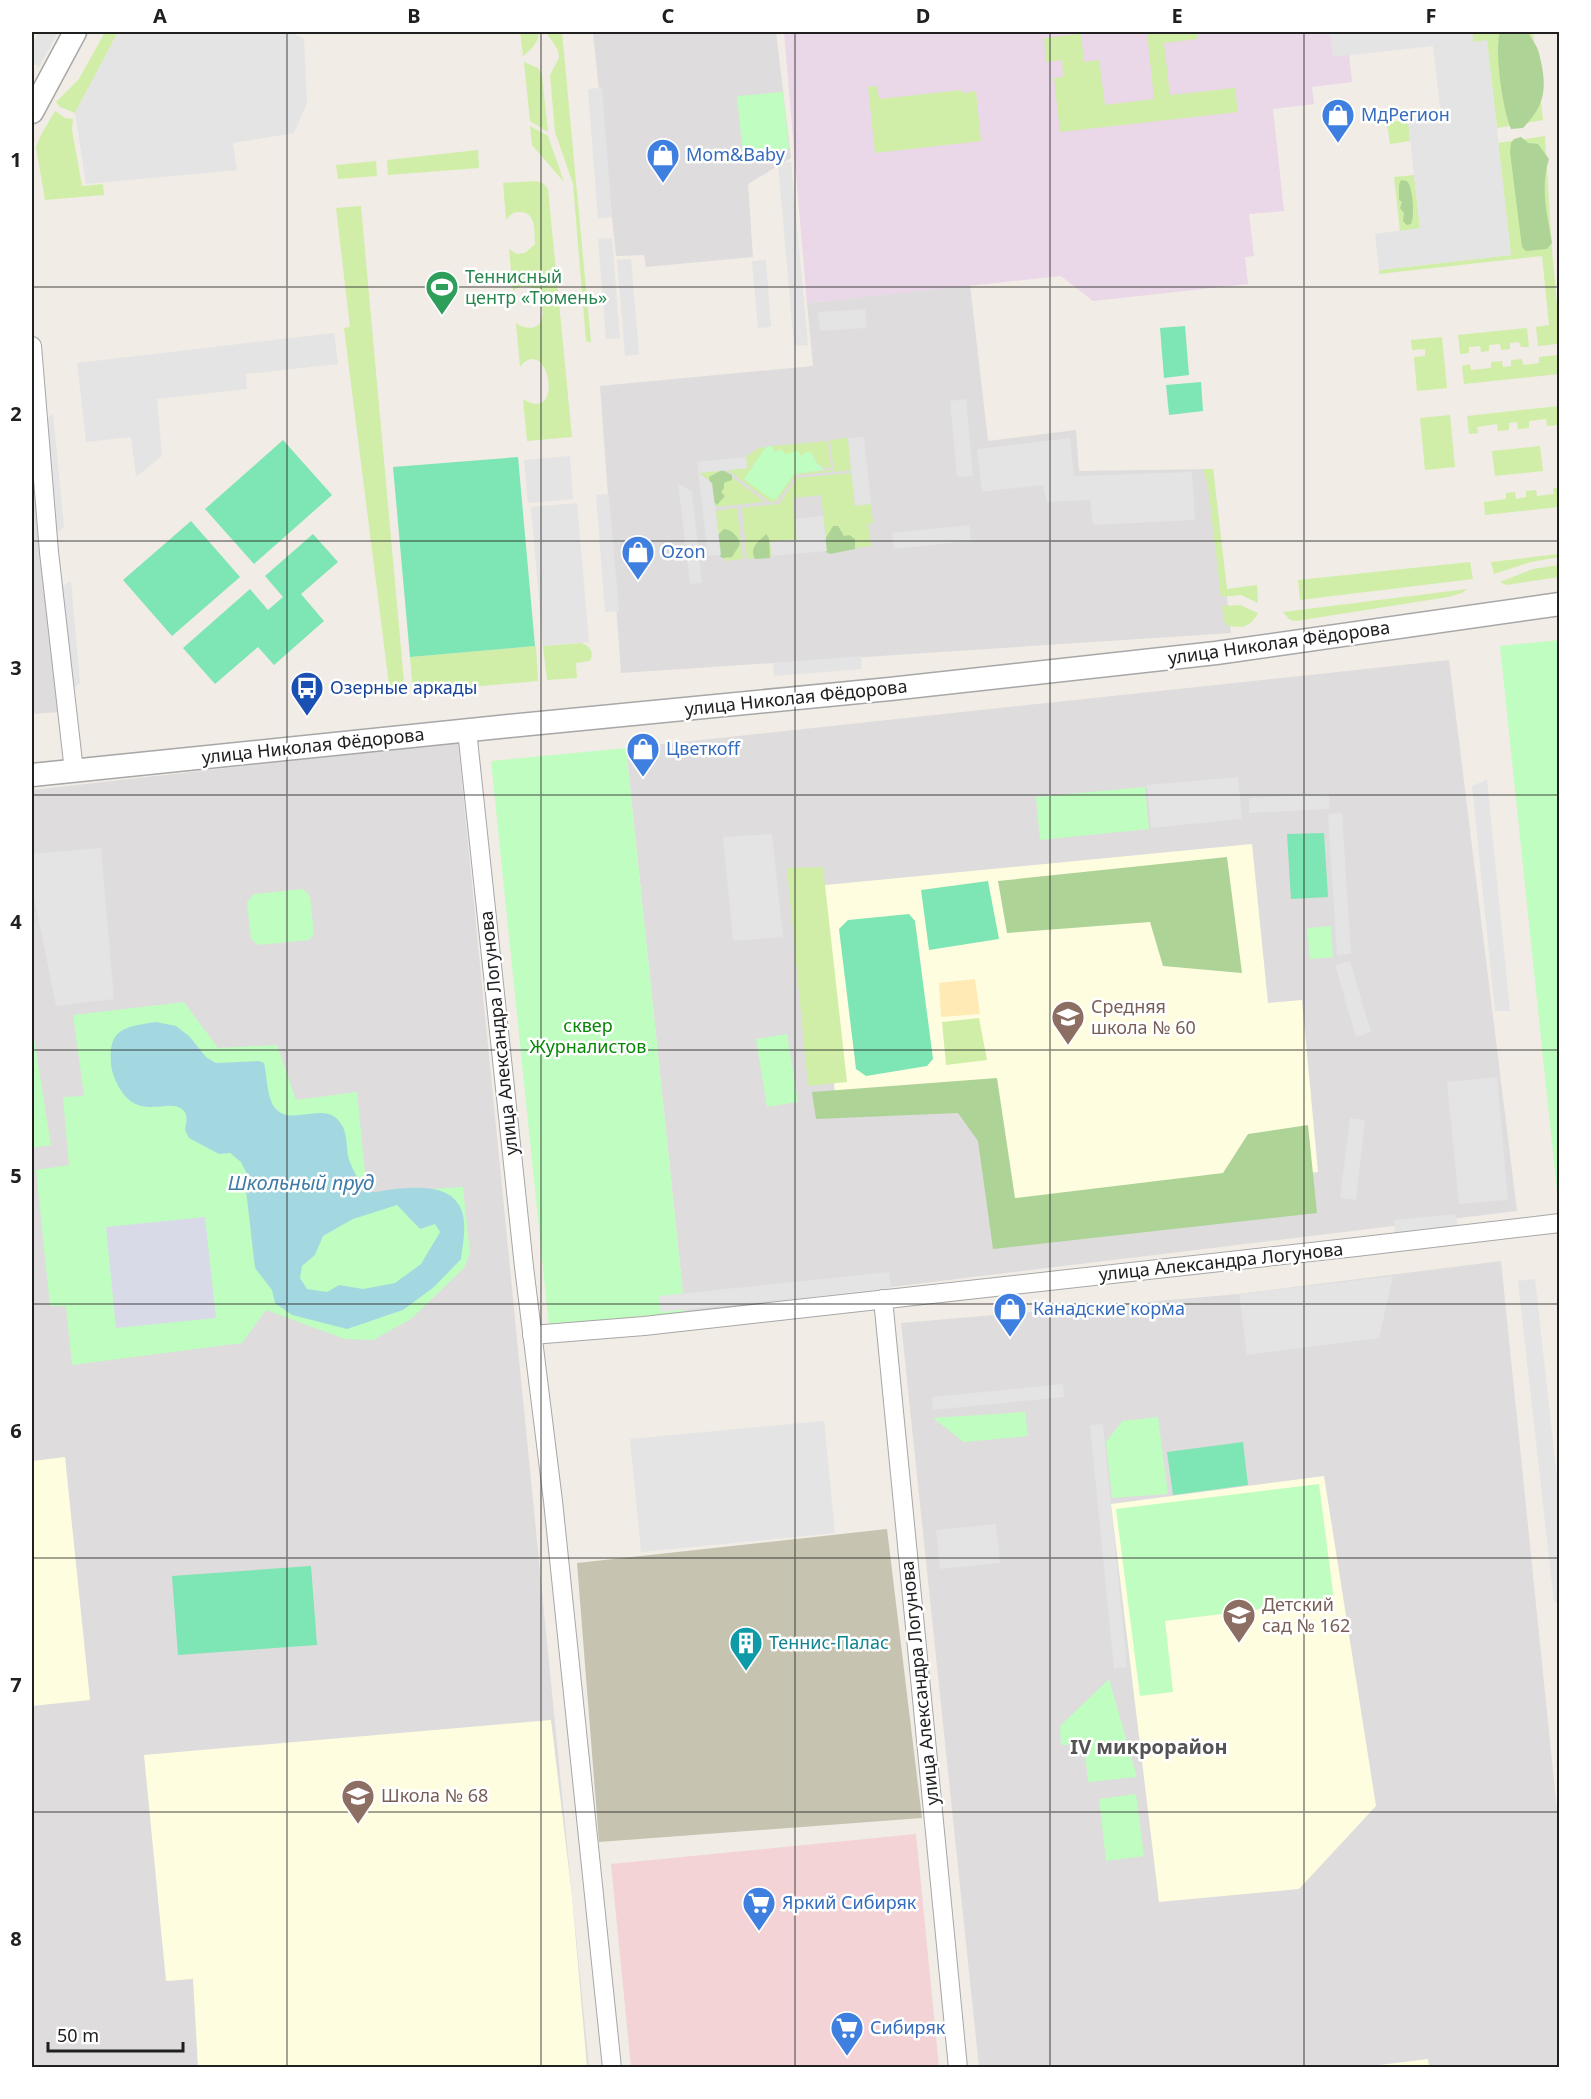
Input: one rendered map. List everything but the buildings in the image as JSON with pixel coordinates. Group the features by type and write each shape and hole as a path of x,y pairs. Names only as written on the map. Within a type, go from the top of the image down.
{"street":[{"path":"32,112 75,32"},
{"path":"32,346 49,552 74,771"},
{"name":"улица Николая Фёдорова","path":"32,775 890,689 1216,652 1560,604"},
{"name":"улица Александра Логунова","path":"467,730 532,1335 553,1501 612,2067"},
{"name":"улица Александра Логунова","path":"532,1335 644,1326 1560,1223"},
{"name":"улица Александра Логунова","path":"883,1299 958,2067"}],"shaded area":[{"path":"39,32 58,32 39,67 32,63 32,46"},
{"path":"118,32 290,32 304,39 307,103 294,133 233,143 237,170 86,184 75,113"},
{"path":"593,32 776,32 791,158 748,184 753,257 646,267 644,255 616,256"},
{"path":"784,32 1330,32 1333,56 1349,55 1352,82 1312,87 1314,104 1273,109 1284,211 1249,214 1254,256 1245,257 1248,284 1093,301 1061,276 807,303"},
{"path":"1330,32 1473,32 1473,42 1487,40 1511,255 1379,270 1375,234 1420,228 1408,120 1441,116 1433,46 1333,57"},
{"path":"602,88 612,217 598,219 588,89"},
{"path":"791,162 808,345 794,346 778,163"},
{"path":"612,238 620,338 606,339 598,239"},
{"path":"631,259 639,354 625,356 617,260"},
{"path":"766,260 771,327 758,328 752,261"},
{"path":"970,285 988,441 1076,430 1079,471 1213,469 1231,633 621,673 600,386 813,366 807,303"},
{"path":"865,309 867,328 820,331 818,312"},
{"path":"334,333 338,364 246,374 247,389 157,399 162,456 136,477 131,437 86,442 77,363"},
{"path":"966,399 973,476 957,477 950,401"},
{"path":"53,414 64,527 52,537 40,424"},
{"path":"32,421 61,712 32,714"},
{"path":"864,437 871,504 855,506 848,438"},
{"path":"1070,438 1074,476 1192,472 1195,520 1093,525 1090,500 1047,502 1043,485 982,492 977,449"},
{"path":"570,456 573,499 528,503 524,460"},
{"path":"746,457 747,468 699,473 712,483 721,555 708,556 697,462"},
{"path":"678,483 692,492 702,583 690,584"},
{"path":"609,494 619,611 605,612 596,495"},
{"path":"577,503 589,642 543,646 531,507"},
{"path":"823,516 827,551 772,556 770,542 797,539 795,519"},
{"path":"969,525 971,541 894,549 892,533"},
{"path":"71,581 80,683 68,693 56,590"},
{"path":"861,656 862,669 774,676 773,663"},
{"path":"1449,660 1517,1211 685,1312 626,748"},
{"path":"458,742 589,2067 32,2067 32,790"},
{"path":"1238,777 1242,819 1151,828 1147,785"},
{"path":"1487,780 1510,1011 1495,1011 1472,786"},
{"path":"1329,794 1330,809 1249,813 1249,798"},
{"path":"1342,813 1351,954 1337,955 1328,814"},
{"path":"772,834 783,937 733,941 723,837"},
{"name":"Средняя школа № 60","path":"1252,844 1268,1003 1302,1000 1318,1172 1001,1202 990,1089 836,1104 815,886"},
{"path":"101,848 114,999 56,1006 32,887 32,854"},
{"path":"1350,961 1371,1032 1356,1037 1335,965"},
{"path":"1497,1077 1508,1200 1459,1204 1447,1082"},
{"path":"1350,1118 1365,1120 1356,1200 1340,1198"},
{"path":"1456,1214 1458,1228 1395,1234 1394,1220"},
{"path":"205,1217 216,1318 116,1328 106,1227"},
{"path":"1501,1261 1559,1830 1559,2067 979,2067 901,1323 1239,1294"},
{"path":"889,1272 891,1288 661,1312 659,1296"},
{"path":"1393,1276 1379,1338 1247,1355 1239,1294"},
{"path":"1535,1279 1559,1496 1559,1602 1554,1602 1518,1281"},
{"path":"1063,1384 1064,1397 933,1410 932,1397"},
{"path":"824,1421 835,1533 641,1552 630,1439"},
{"path":"1103,1424 1127,1667 1114,1669 1090,1425"},
{"path":"65,1457 90,1700 32,1706 32,1461"},
{"name":"Детский сад № 162","path":"1324,1476 1376,1806 1299,1889 1159,1902 1111,1504"},
{"path":"996,1524 1000,1563 940,1569 936,1530"},
{"path":"887,1529 922,1818 599,1842 577,1563"},
{"name":"Школа № 68","path":"551,1720 572,1896 587,2067 198,2067 193,1979 166,1981 144,1755"},
{"path":"916,1834 939,2067 631,2067 611,1864"},
{"path":"1428,2059 1429,2067 1355,2068"}],"green space":[{"path":"105,32 118,32 75,113 60,107 56,102 79,79"},
{"path":"520,32 539,32 534,46 523,56"},
{"path":"546,32 562,32 591,342 586,341 573,184 555,132 550,75 559,58 558,50"},
{"path":"1147,32 1197,32 1197,39 1164,43 1170,95 1235,88 1238,112 1060,132 1054,78 1063,77 1062,60 1046,62 1044,38 1081,34 1084,62 1099,60 1105,105 1154,99"},
{"path":"1473,32 1533,32 1543,120 1497,128 1487,41 1473,42"},
{"path":"1500,32 1528,32 1539,53 1544,85 1543,94 1537,110 1523,128 1511,129 1505,109 1498,53"},
{"path":"524,62 538,68 542,75 548,132 530,121"},
{"path":"877,86 879,99 961,90 962,93 976,91 981,141 875,153 868,87"},
{"path":"783,92 789,149 743,154 737,96"},
{"path":"55,111 65,118 73,119 72,130 82,186 103,184 104,195 45,200 36,147"},
{"path":"1408,120 1410,141 1390,144 1387,122"},
{"path":"530,126 548,136 564,182 532,145"},
{"path":"1545,136 1559,325 1559,374 1464,384 1462,366 1470,364 1471,370 1491,368 1491,362 1502,361 1503,367 1511,366 1511,360 1522,359 1523,365 1539,363 1539,357 1558,355 1557,344 1538,346 1536,327 1549,325 1542,256 1379,274 1379,270 1511,255 1498,143"},
{"path":"1521,137 1528,143 1538,144 1549,159 1545,190 1552,243 1547,249 1526,251 1522,247 1510,152 1511,143 1514,139"},
{"path":"478,150 479,168 388,175 387,160"},
{"path":"376,161 377,176 338,179 336,165"},
{"path":"1414,175 1420,229 1400,231 1394,177"},
{"path":"1401,180 1407,181 1412,195 1412,220 1411,224 1407,225 1403,221 1404,213 1400,208 1402,202 1399,200 1399,185"},
{"path":"536,181 544,184 548,189 572,437 527,441 523,399 536,404 545,400 548,380 545,369 538,361 530,359 520,367 516,323 526,328 537,326 542,319 542,310 539,293 531,287 521,286 513,291 509,249 517,254 525,253 535,244 534,228 532,219 525,213 513,213 506,220 503,183"},
{"path":"361,206 405,693 390,693 344,328 350,327 336,208"},
{"path":"1185,326 1189,375 1164,378 1160,328"},
{"path":"1527,328 1529,347 1521,347 1519,342 1510,343 1510,349 1501,350 1500,344 1489,345 1489,351 1481,352 1480,346 1469,347 1469,353 1460,354 1458,335"},
{"path":"1442,337 1447,388 1417,391 1414,357 1425,356 1425,349 1412,350 1411,340"},
{"path":"1201,382 1203,411 1169,415 1166,385"},
{"path":"1559,406 1559,425 1547,426 1546,419 1529,421 1529,428 1518,429 1517,422 1509,423 1509,430 1498,431 1497,424 1477,427 1478,433 1469,434 1467,416"},
{"path":"1450,415 1455,467 1425,470 1420,418"},
{"path":"848,438 851,470 834,472 830,440"},
{"path":"283,440 332,495 254,564 205,509"},
{"path":"828,441 831,468 824,468 816,462 811,452 801,457 775,452 771,446"},
{"path":"771,446 775,452 781,449 785,454 798,451 801,456 806,452 811,452 816,462 824,470 794,474 776,499 771,499 744,479 766,447"},
{"path":"1540,446 1543,471 1495,476 1492,451"},
{"path":"766,447 744,479 831,470 831,472 796,475 777,501 770,502 728,470 747,468 746,457 758,448"},
{"path":"518,457 535,646 410,657 393,467"},
{"path":"1203,469 1213,469 1227,589 1257,585 1258,603 1241,595 1221,597 1208,485"},
{"path":"722,470 732,475 732,480 724,483 721,492 725,496 717,505 714,502 709,477"},
{"path":"723,470 765,502 715,507 712,483 699,473"},
{"path":"852,473 855,506 871,504 873,522 868,525 871,546 827,551 821,495 793,498 797,539 771,542 772,556 747,559 742,508 779,504 797,478"},
{"path":"1553,488 1559,488 1559,507 1485,515 1484,502 1506,499 1506,493 1515,492 1516,499 1526,497 1526,491 1536,490 1537,496 1554,494"},
{"path":"737,508 743,559 727,561 721,555 716,511"},
{"path":"191,521 240,577 172,636 123,580"},
{"path":"833,526 838,526 844,536 849,535 855,539 855,549 830,554 826,552 824,541"},
{"path":"724,529 734,534 740,544 732,557 722,558 720,556 717,536"},
{"path":"313,534 338,562 301,594 324,621 274,665 258,647 215,684 183,648 250,589 268,610 283,597 265,576"},
{"path":"766,534 769,538 770,558 755,559 754,548"},
{"path":"1559,554 1559,557 1531,562 1494,574 1491,562"},
{"path":"1470,562 1473,579 1300,600 1298,580"},
{"path":"1559,565 1559,577 1506,585 1500,582 1533,569"},
{"path":"1467,589 1448,597 1296,621 1290,620 1283,612"},
{"path":"1240,605 1258,613 1246,626 1228,626 1224,621 1222,606"},
{"path":"1559,640 1560,1201 1558,1201 1500,646"},
{"path":"581,643 589,647 592,655 590,661 576,663 577,678 547,680 543,646"},
{"path":"536,646 538,681 413,692 410,657"},
{"name":"сквер Журналистов","path":"626,748 685,1312 549,1326 491,761"},
{"path":"1145,787 1149,829 1040,840 1036,797"},
{"path":"1324,833 1328,897 1291,899 1287,834"},
{"path":"1227,857 1242,973 1163,966 1150,922 1007,933 998,881"},
{"path":"823,867 847,1082 808,1086 787,868"},
{"path":"988,881 999,939 929,950 921,890"},
{"path":"303,889 310,896 314,934 309,940 259,945 251,939 247,902 254,894"},
{"path":"909,914 915,921 933,1059 927,1066 866,1076 856,1069 839,929 848,920"},
{"path":"1331,926 1333,957 1310,959 1307,928"},
{"path":"184,1002 218,1048 277,1045 296,1100 357,1092 367,1193 463,1187 470,1253 464,1268 411,1319 373,1340 345,1339 266,1310 242,1343 72,1365 66,1306 50,1306 36,1170 69,1165 63,1097 84,1096 73,1015"},
{"path":"979,1018 987,1060 946,1065 942,1022"},
{"path":"32,1026 51,1145 32,1148"},
{"path":"787,1034 798,1102 767,1107 756,1039"},
{"path":"997,1078 1015,1198 1223,1173 1248,1134 1308,1125 1317,1213 993,1249 978,1141 958,1113 816,1119 812,1092"},
{"path":"1025,1412 1028,1436 964,1442 933,1418"},
{"path":"1158,1417 1168,1494 1112,1498 1106,1442 1122,1421"},
{"path":"1243,1442 1248,1485 1173,1495 1167,1452"},
{"path":"1319,1484 1334,1600 1165,1621 1173,1692 1140,1696 1116,1509"},
{"path":"311,1566 317,1645 178,1655 172,1576"},
{"path":"1109,1679 1137,1777 1088,1782 1084,1744 1061,1745 1060,1726"},
{"path":"1136,1794 1144,1856 1106,1861 1099,1799"}],"sand":[{"path":"975,979 980,1014 941,1017 939,983"}],"water":[{"name":"Школьный пруд","path":"156,1022 176,1026 189,1036 206,1057 216,1063 259,1061 264,1063 270,1099 281,1113 296,1115 321,1113 336,1118 345,1131 348,1156 355,1173 369,1190 376,1192 427,1188 446,1193 453,1198 459,1205 463,1217 461,1259 434,1287 403,1310 347,1329 292,1315 275,1303 272,1290 255,1268 246,1190 247,1174 241,1162 230,1153 219,1154 189,1138 185,1130 186,1116 182,1109 177,1106 149,1107 133,1103 126,1097 116,1081 111,1064 111,1052 116,1036 128,1028","holes":["397,1205 420,1229 435,1224 440,1232 421,1264 395,1283 363,1289 339,1285 327,1292 307,1289 300,1278 302,1266 315,1255 323,1236 353,1219"]}],"place":[{"name":"МдРегион","path":"1338,144"},
{"name":"Mom&Baby","path":"663,184"},
{"name":"Теннисный центр «Тюмень»","path":"442,316"},
{"name":"Ozon","path":"638,581"},
{"name":"Озерные аркады","path":"307,717"},
{"name":"Цветкоff","path":"643,778"},
{"name":"Средняя школа № 60","path":"1068,1046"},
{"name":"Канадские корма","path":"1010,1338"},
{"name":"Детский сад № 162","path":"1239,1644"},
{"name":"Теннис-Палас","path":"746,1672"},
{"name":"Школа № 68","path":"358,1825"},
{"name":"Яркий Сибиряк","path":"759,1932"},
{"name":"Сибиряк","path":"847,2057"}],"district":[{"name":"IV микрорайон","path":"1149,1747"}]}
